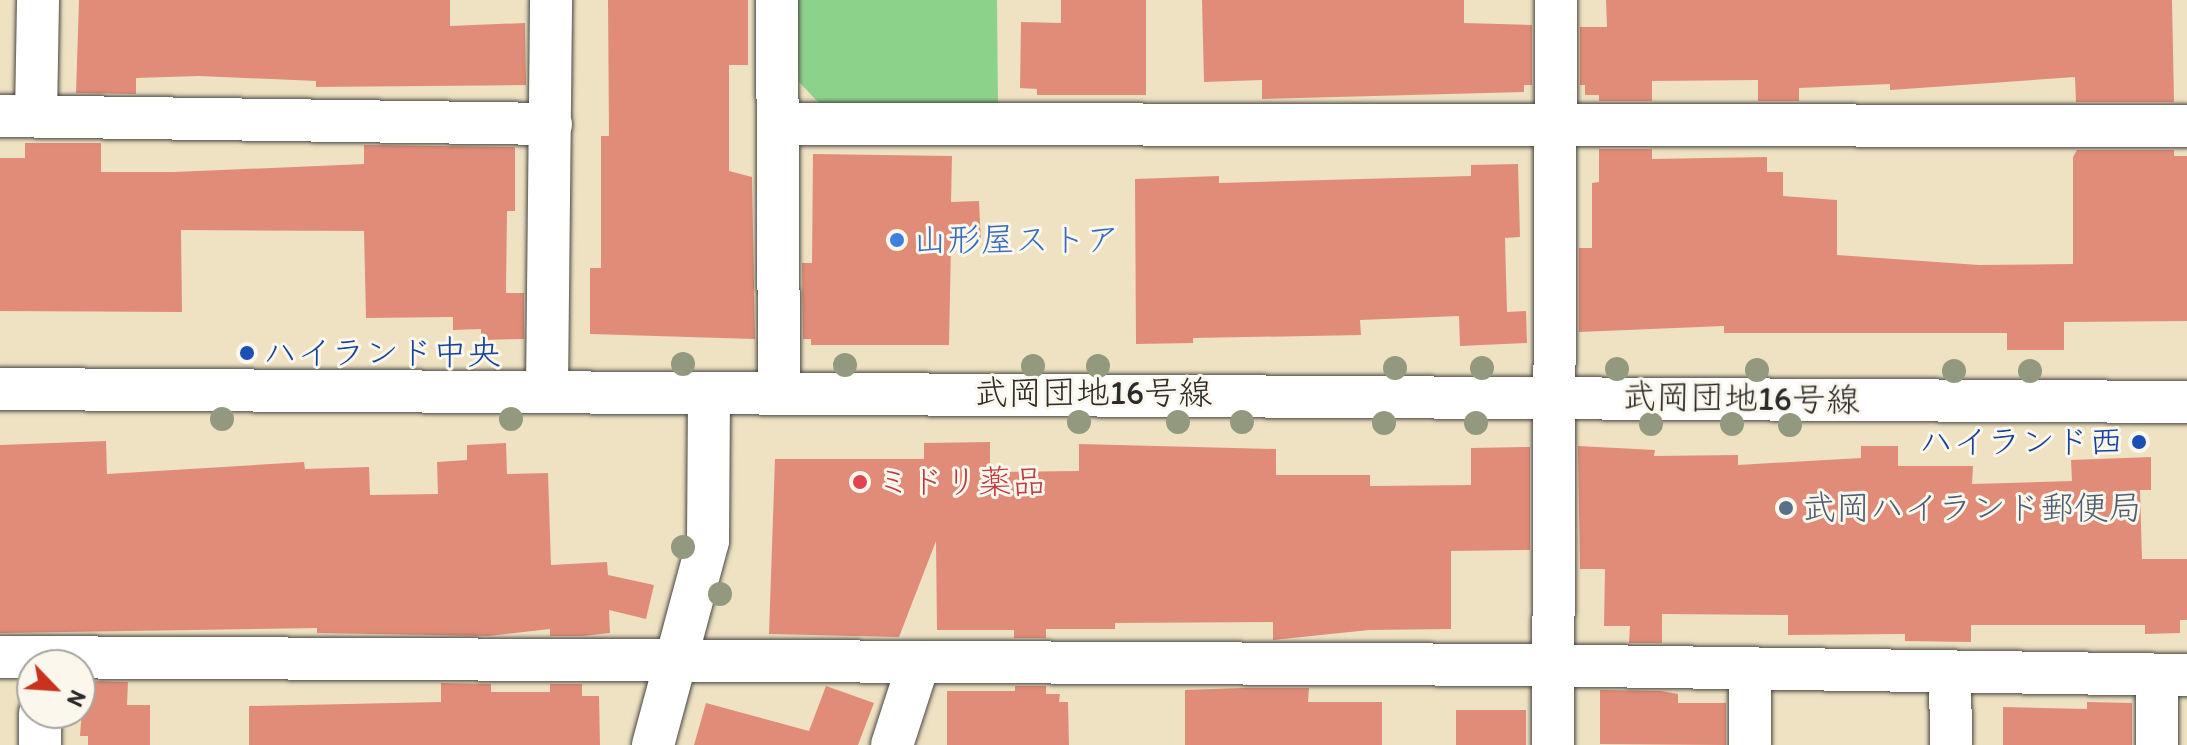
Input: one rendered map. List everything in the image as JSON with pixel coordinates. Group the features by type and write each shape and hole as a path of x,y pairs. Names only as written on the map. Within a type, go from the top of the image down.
{"street":[{"path":"38,0 18,116 551,124"},
{"path":"547,389 551,0"},
{"path":"777,0 779,393"},
{"path":"1553,745 1556,0"},
{"path":"778,124 2187,126"},
{"name":"武岡団地16号線","path":"0,389 547,389 709,394 1554,396 2187,402"},
{"path":"653,745 708,541 709,394"},
{"path":"96,660 1554,665 2172,675 2157,745"},
{"path":"892,745 919,662"},
{"path":"1750,669 1750,745"},
{"path":"1950,672 1951,745"}],"green space":[{"path":"798,0 997,0 998,104 819,103 799,82"}],"building":[{"path":"79,0 450,0 450,26 525,23 526,85 316,87 316,81 199,76 136,78 136,94 76,93"},
{"path":"608,0 748,0 748,65 729,65 729,171 752,177 755,339 590,334 590,268 601,268 601,136 609,136"},
{"path":"1061,0 1146,0 1146,95 1037,95 1037,89 1020,88 1021,22 1061,23"},
{"path":"1202,0 1464,0 1464,23 1532,25 1532,85 1524,85 1524,92 1262,99 1262,80 1204,82"},
{"path":"1606,0 2172,0 2174,102 2076,102 2075,77 1890,90 1890,84 1799,88 1799,101 1758,101 1758,80 1652,81 1652,101 1599,101 1599,95 1585,95 1585,85 1580,85 1580,27 1607,27"},
{"path":"25,143 101,143 101,172 364,164 364,145 515,147 515,211 507,211 506,293 524,293 524,339 481,340 481,329 453,330 453,317 366,318 364,231 181,230 182,312 0,311 0,158 25,158"},
{"path":"1599,149 1652,149 1652,159 1767,157 1767,172 1783,172 1783,196 1837,200 1837,255 1979,265 2073,264 2073,157 2077,150 2174,150 2174,156 2187,156 2187,321 2064,322 2064,350 2007,350 2007,333 1724,333 1724,326 1579,332 1579,248 1592,248 1592,183 1599,182"},
{"path":"813,154 952,156 951,202 979,201 981,244 951,245 949,345 811,345 811,339 803,339 802,263 812,263"},
{"path":"1518,164 1520,237 1505,238 1507,312 1526,311 1527,343 1460,346 1459,316 1360,320 1361,335 1193,338 1193,343 1136,344 1135,179 1219,176 1219,183 1471,176 1471,165"},
{"path":"106,441 107,474 304,462 305,469 369,467 370,495 438,494 437,462 467,460 467,445 506,443 507,474 548,473 551,565 607,562 608,575 654,585 646,619 609,610 610,633 582,636 550,636 550,629 488,636 317,633 317,628 0,633 0,445"},
{"path":"990,442 990,472 1079,471 1079,444 1276,449 1276,475 1370,475 1370,486 1471,485 1471,448 1530,447 1530,550 1451,551 1451,629 1369,630 1273,640 1273,622 1115,623 1115,629 1046,629 1046,638 1014,638 1014,630 937,630 936,541 899,637 769,634 775,459 924,459 924,443"},
{"path":"1578,446 1655,450 1654,456 1738,455 1738,465 1861,458 1861,446 1898,446 1898,466 1973,466 1972,484 2072,481 2071,460 2151,457 2151,490 2140,490 2142,559 2187,559 2187,620 2180,620 2180,633 2145,634 2145,625 1971,625 1971,642 1905,641 1905,634 1788,635 1788,615 1662,614 1662,643 1629,643 1630,626 1604,626 1605,569 1580,569"},
{"path":"96,681 128,682 127,705 150,705 150,745 88,745 88,736 80,736 81,729 96,729"},
{"path":"441,683 491,684 491,692 550,692 550,684 582,684 582,696 599,696 600,745 249,745 249,706 441,702"},
{"path":"826,686 874,703 858,745 694,745 706,703 809,731"},
{"path":"1015,686 1046,686 1046,694 1060,694 1059,702 1068,702 1069,745 947,745 947,691 1015,691"},
{"path":"1309,688 1308,702 1382,702 1382,745 1185,745 1185,690"},
{"path":"1600,690 1661,691 1678,694 1678,703 1726,703 1726,745 1600,744"},
{"path":"2087,702 2132,703 2132,745 2003,745 2003,707 2087,709"},
{"path":"1456,710 1526,710 1526,745 1456,745"}],"place":[{"name":"山形屋ストア","path":"897,240"},
{"name":"ハイランド中央","path":"247,353"},
{"name":"ハイランド西","path":"2139,442"},
{"name":"ミドリ薬品","path":"860,482"},
{"name":"武岡ハイランド郵便局","path":"1786,508"}]}
